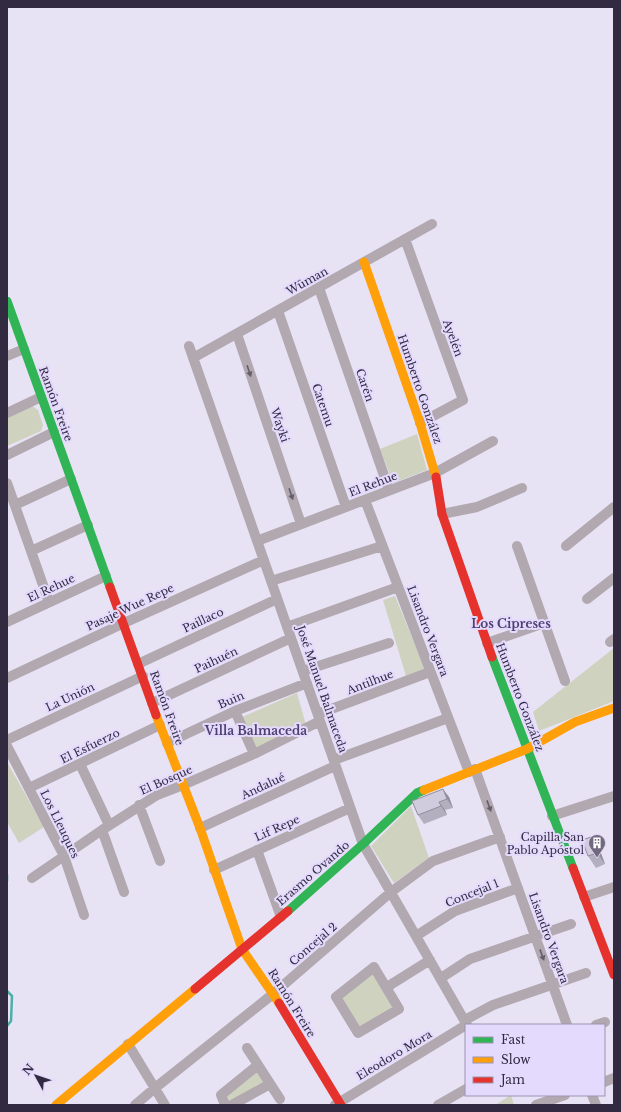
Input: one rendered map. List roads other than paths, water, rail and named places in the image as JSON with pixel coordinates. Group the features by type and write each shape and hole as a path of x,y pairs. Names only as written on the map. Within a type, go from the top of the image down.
{"street":[{"name":"Wüman","path":"193,358 432,224"},
{"name":"Ayelén","path":"405,239 462,400 420,423"},
{"name":"Humberto González","path":"364,262 420,423 435,473 442,514 487,643 526,749 614,975"},
{"name":"Carén","path":"319,288 389,490"},
{"name":"Ramón Freire","path":"7,302 124,622 160,726 200,828 242,949 273,994 338,1104"},
{"name":"Catemu","path":"278,311 346,507"},
{"name":"Wayki","path":"237,334 302,524"},
{"name":"José Manuel Balmaceda","path":"189,346 363,844 466,1024"},
{"path":"7,356 24,349"},
{"path":"7,413 41,397"},
{"path":"7,455 54,432"},
{"name":"El Rehue","path":"257,542 435,473 494,440"},
{"path":"15,505 71,479"},
{"path":"7,483 49,602"},
{"path":"442,514 477,507 522,488"},
{"name":"Lisandro Vergara","path":"365,500 448,718 500,837 567,1024"},
{"path":"566,546 614,507"},
{"path":"31,552 88,525"},
{"path":"271,581 382,546"},
{"path":"517,546 565,682"},
{"name":"Pasaje Wue Repe","path":"7,678 124,622 264,560"},
{"name":"El Rehue","path":"7,622 106,576"},
{"path":"587,599 614,578"},
{"path":"287,627 398,587"},
{"name":"Paillaco","path":"138,664 277,599"},
{"path":"487,643 544,623"},
{"name":"Paihuén","path":"152,703 291,638"},
{"path":"303,671 389,643"},
{"name":"Antilhue","path":"319,718 430,672"},
{"name":"La Unión","path":"7,740 143,676"},
{"name":"Buin","path":"167,743 235,711 307,683"},
{"name":"Erasmo Ovando","path":"56,1105 281,917 418,793 526,749 575,722 614,708"},
{"path":"235,711 254,754"},
{"name":"El Bosque","path":"32,878 139,805 157,795 254,754 319,718"},
{"name":"Andalué","path":"200,828 335,763 448,718"},
{"name":"El Esfuerzo","path":"30,788 160,726"},
{"name":"Los Lleuques","path":"7,746 64,856 84,915"},
{"path":"80,764 106,828 124,892"},
{"path":"552,816 614,796"},
{"path":"139,805 160,861"},
{"name":"Lif Repe","path":"214,870 350,808"},
{"name":"Concejal 2","path":"135,1105 273,994 391,892 433,861 500,837"},
{"path":"257,850 281,917"},
{"path":"584,897 614,887"},
{"name":"Concejal 1","path":"416,936 455,911 518,888"},
{"path":"441,978 470,959 571,924"},
{"path":"387,987 430,960"},
{"path":"374,967 387,987 400,1009 358,1033 336,997 374,967"},
{"name":"Eleodoro Mora","path":"466,1024 493,1005 586,973"},
{"name":"Eleodoro Mora","path":"338,1104 465,1025"},
{"path":"128,1044 165,1105"},
{"path":"247,1048 280,1099"},
{"path":"258,1065 221,1095 225,1104 270,1084"},
{"path":"438,1105 465,1089"},
{"path":"536,1105 562,1096"}],"waterway":[{"path":"7,875 7,881"},
{"path":"7,991 12,996 11,1021 7,1026"}],"place":[{"name":"Capilla San Pablo Apóstol","path":"597,858"}],"district":[{"name":"Los Cipreses","path":"511,623"},
{"name":"Villa Balmaceda","path":"256,730"}]}
